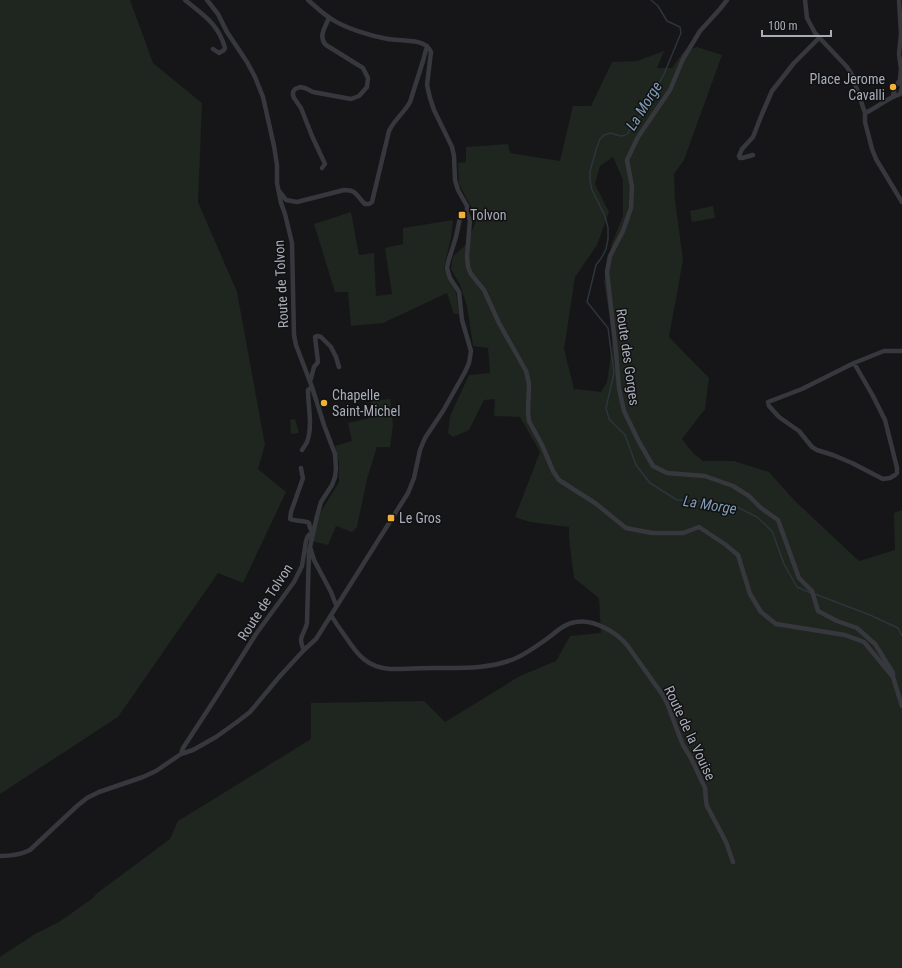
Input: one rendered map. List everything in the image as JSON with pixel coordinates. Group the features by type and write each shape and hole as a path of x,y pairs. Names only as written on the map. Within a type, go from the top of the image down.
{"street":[{"path":"185,0 207,17 217,30 225,48 219,53 213,49"},
{"name":"Route de Tolvon","path":"0,856 22,854 30,850 76,806 87,798 99,792 156,771 181,754 183,748 256,634 294,582 302,566 306,541 312,532 321,502 332,485 335,477 335,454 296,345 294,335 292,243 280,203 274,146 263,97 247,62 226,32 218,14 207,0"},
{"path":"308,0 329,18 339,24 375,36 407,40 429,48 431,52 427,86 434,110 452,147 458,190 467,206 467,213 470,220 467,256 468,267 471,274 484,290 499,323 526,371 529,384 529,421 542,445 553,471 559,480 595,503 626,528 652,533 682,533 699,527 726,545 738,556 750,594 761,612 776,624 845,635 864,642 894,677"},
{"name":"Route des Gorges","path":"727,0 700,31 682,59 670,90 638,137 627,160 632,187 631,208 623,231 610,256 607,272 619,388 624,411 653,466 667,472 705,476 732,486 749,496 778,520 799,578 812,591 818,611 837,621 857,628 875,644 893,673 902,706"},
{"path":"805,0 807,18 815,32 847,67 852,75 864,113 872,149 876,159 902,202"},
{"path":"864,113 893,96 900,94 902,87 900,80 901,69 899,54 899,0"},
{"path":"322,168 325,164 301,108 294,98 293,92 295,89 300,87 313,92 350,99 358,96 367,87 368,78 363,68 323,42 323,32 329,18"},
{"path":"753,155 742,158 739,156 742,149 753,137 772,91 794,63 819,38"},
{"path":"278,190 282,197 286,200 297,202 344,190 351,190 357,194 365,204 372,202 389,131 391,126 407,108 410,102 427,46"},
{"path":"181,754 193,750 216,737 250,712 280,676 316,639 336,605 408,493 414,478 420,450 425,438 443,411 469,363 470,351 462,320 459,292 448,272 449,259 460,218 462,215 467,213"},
{"path":"302,450 309,435 310,422 308,390 311,384 314,367 318,362 315,337 321,337 330,347 336,357 339,367"},
{"path":"854,363 885,420 897,468 895,475 890,478 883,479 852,463 814,449 799,431 779,417 768,404 769,401 802,388 854,363 884,350 902,351"},
{"path":"301,468 303,478 290,519 301,522 306,521 309,523 312,532 307,623 300,638 300,642 304,650"},
{"path":"310,547 314,560 331,592 336,605"},
{"name":"Route de la Vouise","path":"331,614 352,647 363,659 381,668 390,669 463,668 506,662 521,656 536,647 562,627 569,624 584,622 606,628 621,638 627,645 667,703 681,740 705,788 707,806 726,842 733,862"}],"shaded area":[{"path":"0,0 130,0 153,63 202,103 198,202 237,292 265,445 258,469 286,492 243,583 218,573 118,717 0,794"},
{"path":"697,47 722,55 684,160 674,174 675,200 683,260 669,337 709,378 705,409 682,439 693,453 703,461 734,461 769,472 795,501 859,561 895,550 894,513 902,510 902,968 0,968 0,957 35,934 59,922 170,839 178,821 311,739 311,703 424,701 445,722 520,676 556,661 570,636 601,633 599,598 574,578 569,527 530,522 515,517 540,452 520,417 494,416 495,399 484,400 469,430 453,437 448,433 450,416 469,375 490,373 488,348 473,346 467,306 460,285 451,269 453,256 467,244 477,218 459,184 458,163 466,162 466,147 508,144 510,153 560,161 573,106 591,106 612,62 637,61 664,51 657,68 672,68 684,51","holes":["613,157 623,180 623,216 612,243 604,282 613,340 607,382 601,392 574,389 564,349 575,277 597,245 609,212 595,184 600,166"]},
{"path":"713,206 715,218 692,222 690,211"},
{"path":"351,212 359,255 374,253 376,296 392,294 385,248 403,244 403,228 453,220 451,238 444,268 456,293 459,314 454,314 447,293 383,323 351,326 348,292 335,292 314,224"},
{"path":"390,399 393,425 390,447 377,447 367,479 357,527 352,532 336,526 328,545 304,539 339,482 339,462 335,446 352,441 348,423 369,418 371,401"},
{"path":"295,419 299,433 291,434 290,420"}],"waterway":[{"name":"La Morge","path":"651,0 658,6 667,21 680,27 681,33 664,74 646,108 627,134 621,136 611,133 604,135 600,139 590,171 592,190 605,216 608,228 606,249 596,265 587,302 608,328 614,373 606,408 609,419 625,435 636,465 650,483 677,500 708,502 735,506 757,517 772,531 784,564 797,587 811,593"},
{"name":"La Morge","path":"815,594 870,615 898,628 902,636"}],"place":[{"name":"Place Jerome Cavalli","path":"893,87"},
{"name":"Tolvon","path":"462,215"},
{"name":"Chapelle Saint-Michel","path":"324,403"},
{"name":"Le Gros","path":"391,518"}]}
